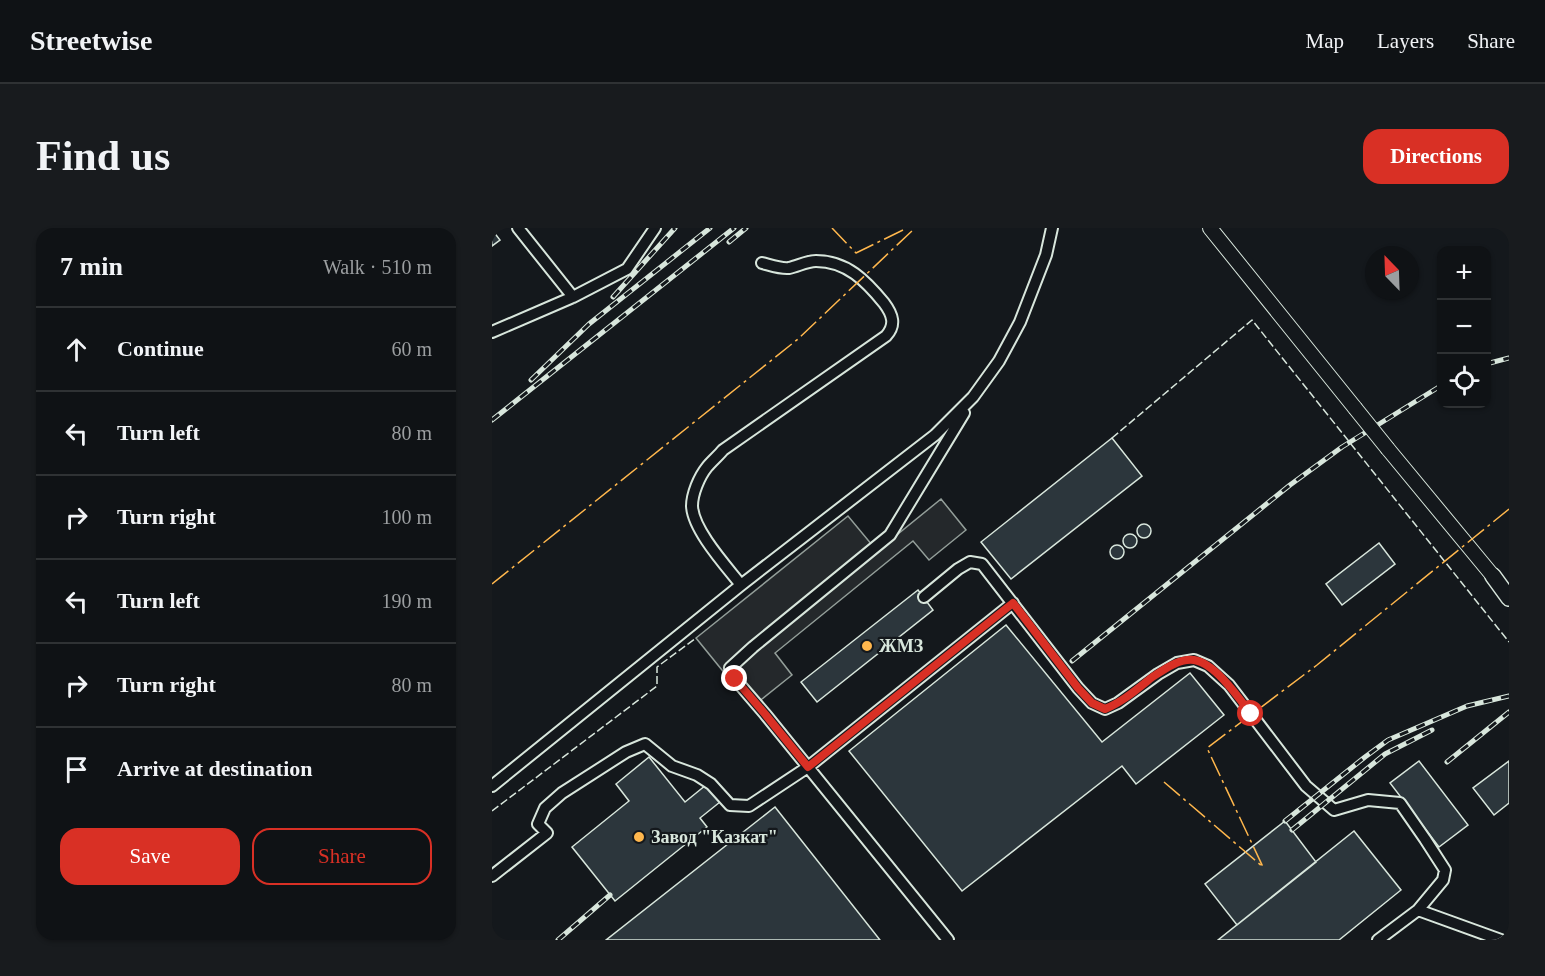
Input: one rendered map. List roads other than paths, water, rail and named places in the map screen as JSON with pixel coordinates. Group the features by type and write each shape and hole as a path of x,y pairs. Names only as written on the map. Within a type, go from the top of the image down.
{"highway":[{"path":"1493,576 1509,577"},
{"path":"1493,576 1509,598"}],"main road":[{"path":"1210,228 1493,576"}],"street":[{"path":"518,228 573,297"},
{"path":"492,332 573,297 627,269 655,228"},
{"path":"948,940 735,679 730,668 890,535 973,397 999,361 1020,322 1046,255 1052,228"},
{"path":"741,585 703,536 692,508 696,487 706,469 723,450 886,336 893,324 886,306 866,281 853,271 833,263 815,261 788,268 762,263"},
{"path":"492,786 741,585 935,435 973,397"},
{"path":"924,597 970,562 982,564 1092,703 1105,709 1118,704 1158,674 1177,663 1194,660 1208,666 1228,685 1306,786 1334,810 1368,800 1400,803 1445,870 1443,880 1418,910 1378,940"},
{"path":"492,876 547,833 538,824 545,808 562,793 626,752 645,744 672,766 697,775 711,784 730,805 749,806 808,767 1013,603"},
{"path":"1418,910 1501,940"}],"railway":[{"path":"613,297 675,228"},
{"path":"531,380 589,324 710,228"},
{"path":"492,420 734,228"},
{"path":"729,242 746,228"},
{"path":"1491,363 1509,358"},
{"path":"1072,661 1290,485 1342,447 1437,388"},
{"path":"1285,821 1388,740 1467,706 1509,696"},
{"path":"1447,762 1509,712"},
{"path":"1292,830 1385,754 1432,730"},
{"path":"558,940 610,895"}],"place":[{"name":"ЖМЗ","path":"867,646"},
{"name":"Завод \"Казкат\"","path":"639,837"}]}
